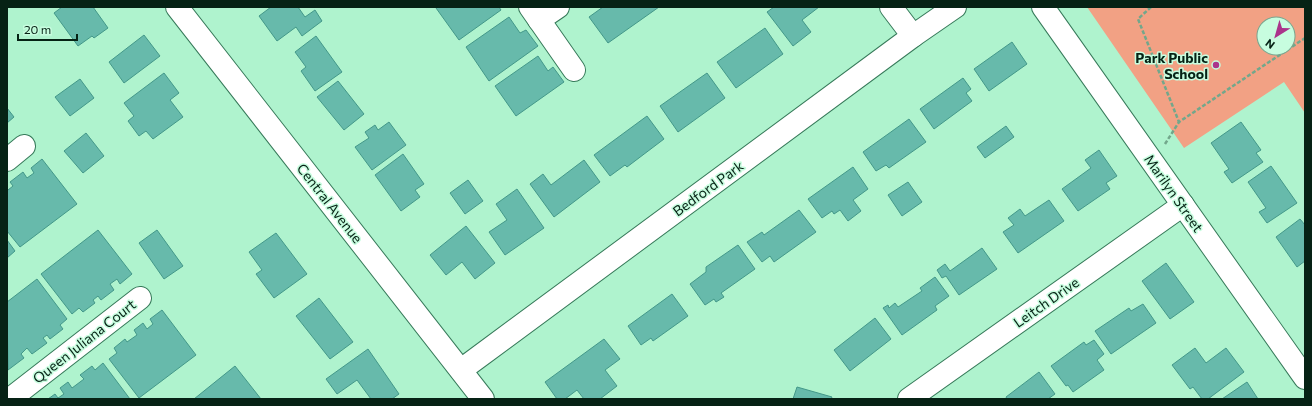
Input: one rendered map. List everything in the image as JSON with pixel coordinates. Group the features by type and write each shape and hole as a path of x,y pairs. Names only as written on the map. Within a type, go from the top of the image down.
{"street":[{"name":"Central Avenue","path":"177,7 483,399"},
{"path":"558,7 534,14 574,70"},
{"path":"891,7 913,36"},
{"name":"Bedford Park","path":"461,370 913,36 955,7"},
{"name":"Marilyn Street","path":"1043,7 1305,378"},
{"path":"7,160 24,146"},
{"name":"Leitch Drive","path":"909,399 1183,205"},
{"name":"Queen Juliana Court","path":"10,399 140,298"}],"path":[{"path":"1151,7 1138,19 1179,122 1305,38"}],"shaded area":[{"name":"Park Public School","path":"1087,7 1305,7 1305,113 1284,82 1184,148"}],"building":[{"path":"62,7 93,7 108,28 94,38 92,36 78,46 54,13"},
{"path":"271,7 298,7 305,17 315,10 322,21 302,36 296,27 277,41 259,16"},
{"path":"499,7 501,10 459,40 436,8"},
{"path":"603,7 659,7 608,43 589,17"},
{"path":"774,7 819,7 802,20 811,32 793,46 767,12"},
{"path":"509,17 520,33 526,30 538,46 489,81 466,47"},
{"path":"765,28 783,54 736,88 717,62"},
{"path":"144,35 160,56 124,83 109,62"},
{"path":"316,36 342,72 315,91 301,71 306,67 295,52"},
{"path":"1012,42 1027,64 989,91 974,69"},
{"path":"538,56 548,71 553,67 564,82 516,116 495,86"},
{"path":"164,73 179,93 170,100 183,117 153,139 146,131 139,136 128,121 134,116 124,103"},
{"path":"707,73 725,98 678,132 660,106"},
{"path":"963,78 971,89 966,93 972,101 934,129 920,109"},
{"path":"80,79 94,98 70,116 55,97"},
{"path":"338,81 364,114 344,130 317,97"},
{"path":"7,108 14,117 7,123"},
{"path":"647,116 664,139 627,167 625,165 610,176 594,155"},
{"path":"909,119 926,142 889,168 886,165 876,171 863,152"},
{"path":"389,122 406,145 372,170 355,147 369,138 365,132 375,125 378,130"},
{"path":"1241,122 1261,150 1256,153 1263,162 1232,183 1224,172 1229,169 1211,143"},
{"path":"1006,126 1014,137 985,158 977,147"},
{"path":"86,133 104,156 83,173 64,151"},
{"path":"1099,150 1117,176 1106,183 1110,189 1078,211 1062,189 1091,168 1085,160"},
{"path":"403,154 424,184 415,190 420,197 401,211 375,175"},
{"path":"42,159 77,204 20,247 7,231 7,189 8,190 13,186 10,182 23,172 27,178 34,173 31,168"},
{"path":"584,160 600,182 554,217 530,184 543,174 551,185"},
{"path":"1271,166 1297,203 1267,223 1259,212 1266,208 1248,182"},
{"path":"853,167 868,189 853,200 861,211 848,221 840,210 834,214 832,211 822,218 808,199"},
{"path":"468,180 483,201 465,214 450,193"},
{"path":"908,182 922,202 902,216 888,195"},
{"path":"517,189 544,228 505,255 489,232 507,220 496,204"},
{"path":"1049,200 1064,221 1018,253 1003,232 1014,225 1008,218 1020,209 1025,216"},
{"path":"799,210 816,232 774,262 770,256 762,262 747,242 762,232 764,235"},
{"path":"1300,219 1305,225 1305,261 1297,267 1276,237"},
{"path":"466,226 495,263 475,279 462,262 446,275 430,255"},
{"path":"98,230 132,274 120,284 117,279 110,284 114,290 101,300 98,296 93,300 95,303 83,312 79,308 72,314 41,274"},
{"path":"157,230 183,266 164,279 139,243"},
{"path":"276,233 307,274 274,298 256,274 262,270 249,252"},
{"path":"7,240 15,251 7,258"},
{"path":"738,245 755,269 721,293 724,297 716,302 714,299 705,305 690,284 706,272 706,267"},
{"path":"982,248 997,269 959,295 946,276 942,278 937,270 945,264 950,271"},
{"path":"1166,263 1194,302 1170,319 1142,281"},
{"path":"935,277 949,296 935,306 937,310 902,335 883,308 888,305 889,308 895,303 898,307 922,291 920,288"},
{"path":"37,279 67,319 60,325 63,329 50,339 47,335 43,338 47,343 32,354 27,348 21,354 24,358 8,370 7,302"},
{"path":"672,294 688,316 653,341 651,338 641,345 628,326"},
{"path":"319,298 353,342 330,359 296,316"},
{"path":"1143,304 1156,323 1111,354 1095,331 1129,308 1131,311"},
{"path":"162,310 196,355 139,398 109,359 117,353 114,348 125,339 127,342 137,335 134,330 143,323 147,329 153,324 150,319"},
{"path":"875,318 891,339 850,371 834,350"},
{"path":"604,339 620,359 605,370 617,386 600,399 584,399 577,390 565,399 557,399 545,382"},
{"path":"1094,340 1104,354 1097,360 1104,370 1073,392 1068,385 1066,386 1051,366 1084,342 1086,345"},
{"path":"1195,348 1206,363 1226,348 1244,372 1208,399 1202,399 1193,387 1190,389 1172,365"},
{"path":"368,349 399,394 392,399 371,399 357,380 337,394 326,379"},
{"path":"103,363 130,399 48,399 55,394 58,398 64,394 60,388 68,382 72,388 84,379 80,375 92,366 95,370"},
{"path":"235,366 261,399 194,399"},
{"path":"1039,372 1055,394 1048,399 1007,399 1006,397"},
{"path":"1247,382 1258,399 1222,399"},
{"path":"797,387 832,397 831,399 793,399"}],"place":[{"name":"Park Public School","path":"1216,65"}]}
